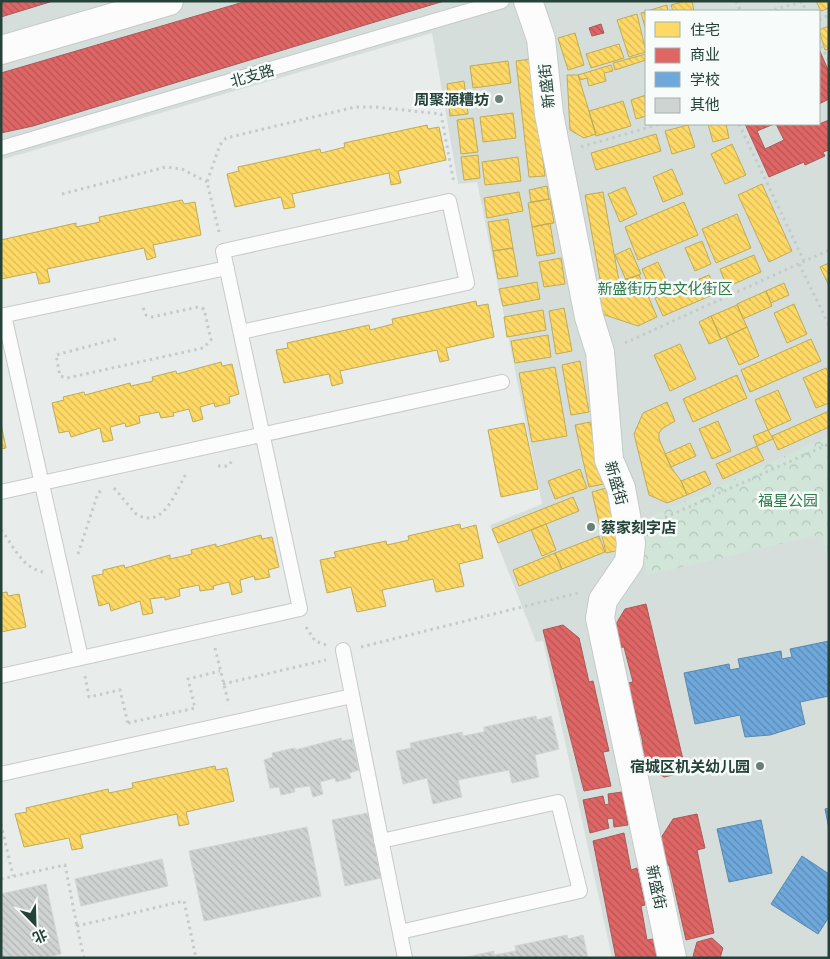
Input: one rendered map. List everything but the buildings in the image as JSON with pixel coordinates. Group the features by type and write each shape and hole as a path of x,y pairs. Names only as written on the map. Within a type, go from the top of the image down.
{"street":[{"path":"1,50 170,1"},
{"name":"新盛街","path":"528,1 541,39 549,114 589,317 600,352 610,460 621,488 631,543 628,562 604,600 600,618 672,958"}],"lane":[{"name":"北支路","path":"1,148 502,1"},
{"path":"1,676 300,609 223,251 449,201 467,283 241,332"},
{"path":"80,658 3,316 227,268"},
{"path":"1,492 502,382"},
{"path":"343,653 405,958"},
{"path":"1,774 352,696"},
{"path":"381,841 558,802 580,891 400,932"}],"path":[{"path":"772,10 802,2 806,10"},
{"path":"820,42 829,62"},
{"path":"223,251 207,182 220,145 226,138 355,108 376,107 441,114 454,178 449,201"},
{"path":"558,154 657,125"},
{"path":"739,125 804,261"},
{"path":"62,194 166,167 182,169 207,182"},
{"path":"600,352 640,338 829,250"},
{"path":"799,264 829,325"},
{"path":"116,339 56,355 60,376 67,378 203,348 212,340 204,308 198,307 152,317 146,314 143,309 138,287"},
{"path":"211,462 223,467 228,466 248,438"},
{"path":"629,533 829,444"},
{"path":"1,530 18,555 30,567 41,572 61,571 76,560 98,493 104,488 110,486 118,490 126,504 140,517 154,517 167,508 175,498 191,467"},
{"path":"223,684 613,584"},
{"path":"300,609 308,633 315,641 343,653"},
{"path":"211,629 233,723"},
{"path":"80,658 89,697 120,690 133,744"},
{"path":"128,723 195,708 188,680 220,671"},
{"path":"1,824 13,876"},
{"path":"1,878 65,865 84,958"},
{"path":"78,926 184,901 196,958"}],"shaded area":[{"name":"新盛街历史文化街区","path":"1,1 829,1 829,958 612,958 543,641 536,642 490,525 542,504 477,182 458,184 432,33 1,160"}],"green space":[{"name":"福星公园","path":"829,436 829,564 822,534 648,575 643,553 642,531 648,518"}],"place":[{"name":"周聚源糟坊","path":"499,99"},
{"name":"蔡家刻字店","path":"591,527"},
{"name":"宿城区机关幼儿园","path":"760,766"}]}
